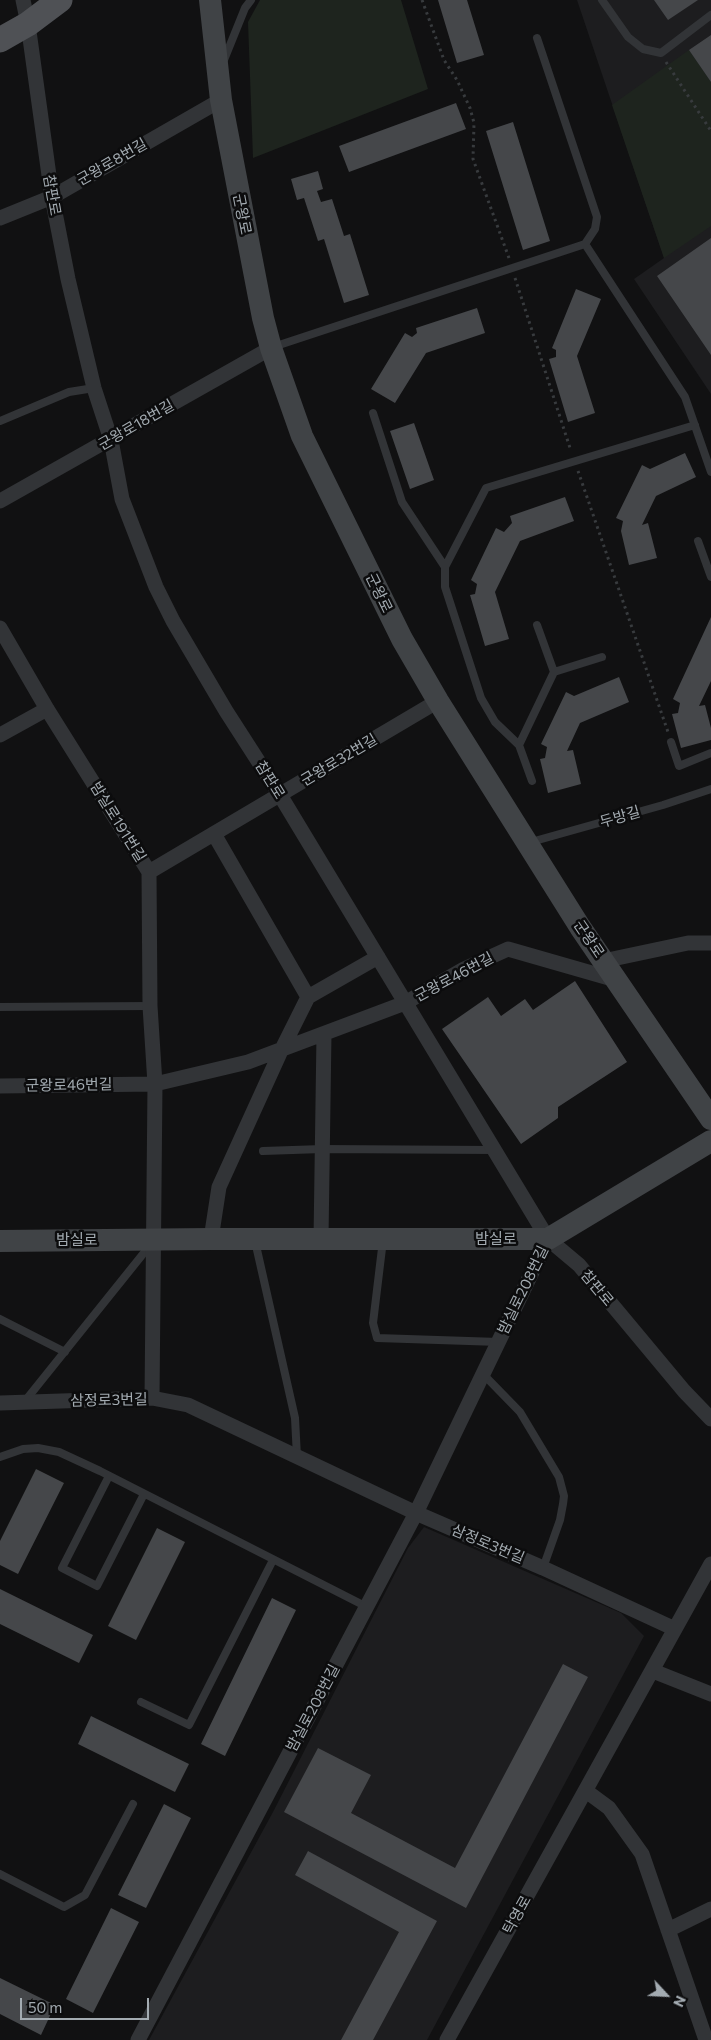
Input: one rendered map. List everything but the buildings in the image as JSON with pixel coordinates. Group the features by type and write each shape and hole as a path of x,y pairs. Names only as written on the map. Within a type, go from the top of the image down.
{"main road":[{"path":"0,40 25,12 60,0"},
{"name":"군왕로","path":"210,0 221,100 263,318 271,348 302,436 402,639 438,701 603,961 711,1118"},
{"path":"548,1239 711,1141"},
{"name":"밤실로","path":"0,1241 254,1238 383,1240 548,1239"}],"street":[{"name":"참판로","path":"25,12 52,197 68,279 94,388 111,440 122,499 156,587 173,621 226,711 280,795 548,1239 579,1265 684,1392 711,1419"},
{"name":"군왕로8번길","path":"0,218 52,197 221,100"},
{"name":"군왕로18번길","path":"0,501 271,348"},
{"name":"밤실로191번길","path":"0,628 5,649 47,709 149,872 150,1006 155,1084 155,1240"},
{"name":"군왕로32번길","path":"149,872 438,701"},
{"path":"0,735 47,709"},
{"path":"214,834 308,997"},
{"path":"603,961 688,943 711,943"},
{"name":"군왕로46번길","path":"0,1086 155,1084 248,1062 405,1003 464,969 508,949 616,980"},
{"path":"211,1239 219,1187 308,997 378,957"},
{"path":"321,1239 324,1034"},
{"name":"밤실로208번길","path":"138,2040 416,1513 548,1239"},
{"path":"152,1398 155,1240"},
{"name":"삼정로3번길","path":"0,1403 152,1398 188,1406 416,1513 543,1568 676,1629"},
{"name":"탁영로","path":"447,2040 711,1564"},
{"path":"653,1671 711,1694"},
{"path":"586,1791 609,1808 642,1854 706,2040"},
{"path":"668,1930 711,1909"}],"lane":[{"path":"218,74 245,8 251,0"},
{"path":"602,0 628,37 643,49 661,53 711,15"},
{"path":"271,348 585,244 594,229 597,217 536,38"},
{"path":"585,244 685,397 711,472"},
{"path":"0,421 69,392 94,388"},
{"path":"373,413 402,502 445,567"},
{"path":"532,781 518,745 495,722 481,698 445,587 445,567 486,488 695,425"},
{"path":"698,541 711,578"},
{"path":"518,745 554,672 537,625"},
{"path":"554,672 602,657"},
{"path":"671,742 679,766 711,754"},
{"name":"두방길","path":"528,843 663,805 711,789"},
{"path":"0,1007 150,1006"},
{"path":"263,1151 322,1149 494,1150"},
{"path":"254,1238 295,1418 297,1457"},
{"path":"24,1403 155,1240"},
{"name":"밤실로208번길","path":"383,1240 374,1323 377,1338 499,1342"},
{"path":"0,1319 65,1352"},
{"name":"삼정로3번길","path":"483,1374 520,1412 559,1477 564,1496 563,1504 560,1520 543,1568"},
{"path":"0,1457 23,1449 38,1448 59,1452 366,1607"},
{"path":"109,1476 62,1568 97,1586 144,1494"},
{"path":"141,1702 189,1725 273,1560"},
{"path":"0,1874 64,1907 85,1895 133,1804"}],"path":[{"path":"422,0 444,60 457,80 470,108 475,129 473,159 512,268 574,461 671,742"},
{"path":"661,53 711,131"}],"shaded area":[{"path":"260,0 401,0 428,89 253,158 248,22"},
{"path":"577,0 711,0 711,394 634,279 664,258"},
{"path":"689,50 711,82 711,226 664,258 612,105"},
{"path":"424,1527 621,1613 644,1636 427,2040 149,2040 273,1812 408,1548"}]}
